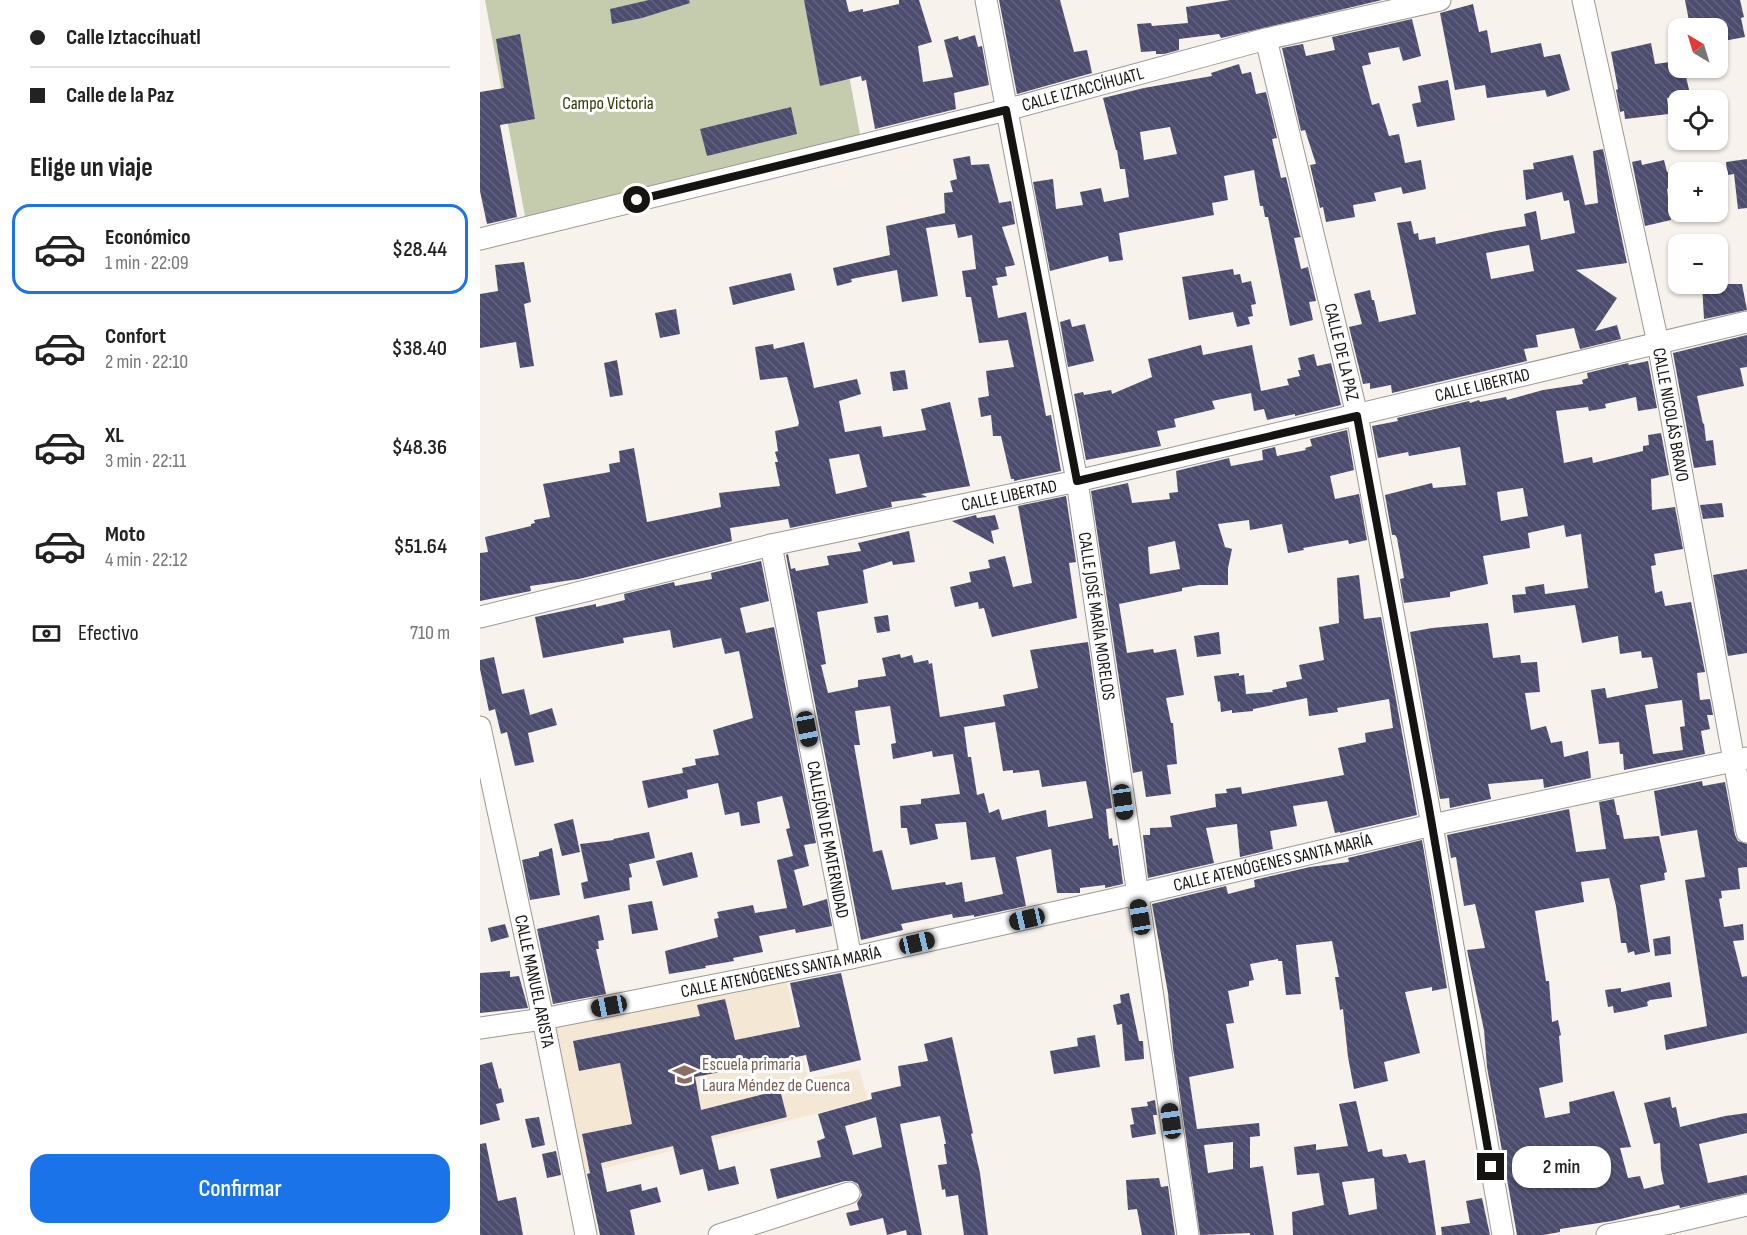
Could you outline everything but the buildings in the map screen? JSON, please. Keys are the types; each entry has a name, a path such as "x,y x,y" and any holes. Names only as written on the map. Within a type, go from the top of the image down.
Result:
{"street":[{"name":"CALLE JOSÉ MARÍA MORELOS","path":"986,0 1077,481 1188,1235"},
{"name":"CALLE IZTACCÍHUATL","path":"480,239 1006,110 1266,39 1440,0"},
{"name":"CALLE NICOLÁS BRAVO","path":"1583,0 1658,343 1741,759 1747,832"},
{"name":"CALLE DE LA PAZ","path":"1266,39 1357,416 1432,825 1503,1235"},
{"name":"CALLE LIBERTAD","path":"480,617 771,546 1077,481 1747,322"},
{"name":"CALLEJÓN DE MATERNIDAD","path":"771,546 851,958"},
{"name":"CALLE MANUEL ARISTA","path":"480,727 543,1019 586,1235"},
{"name":"CALLE ATENÓGENES SANTA MARÍA","path":"480,1028 543,1019 851,958 1432,825 1741,759"},
{"path":"718,1235 849,1193"},
{"path":"1607,1235 1747,1205"}],"shaded area":[{"name":"Escuela primaria Laura Méndez de Cuenca","path":"787,982 808,1079 859,1069 868,1100 582,1174 549,1024"}],"green space":[{"name":"Campo Victoria","path":"485,0 835,0 862,145 527,227"}],"place":[{"name":"Escuela primaria Laura Méndez de Cuenca","path":"684,1074"}],"route":[{"path":"637,200 1006,110 1077,481 1357,416 1428,802 1491,1167"}]}
